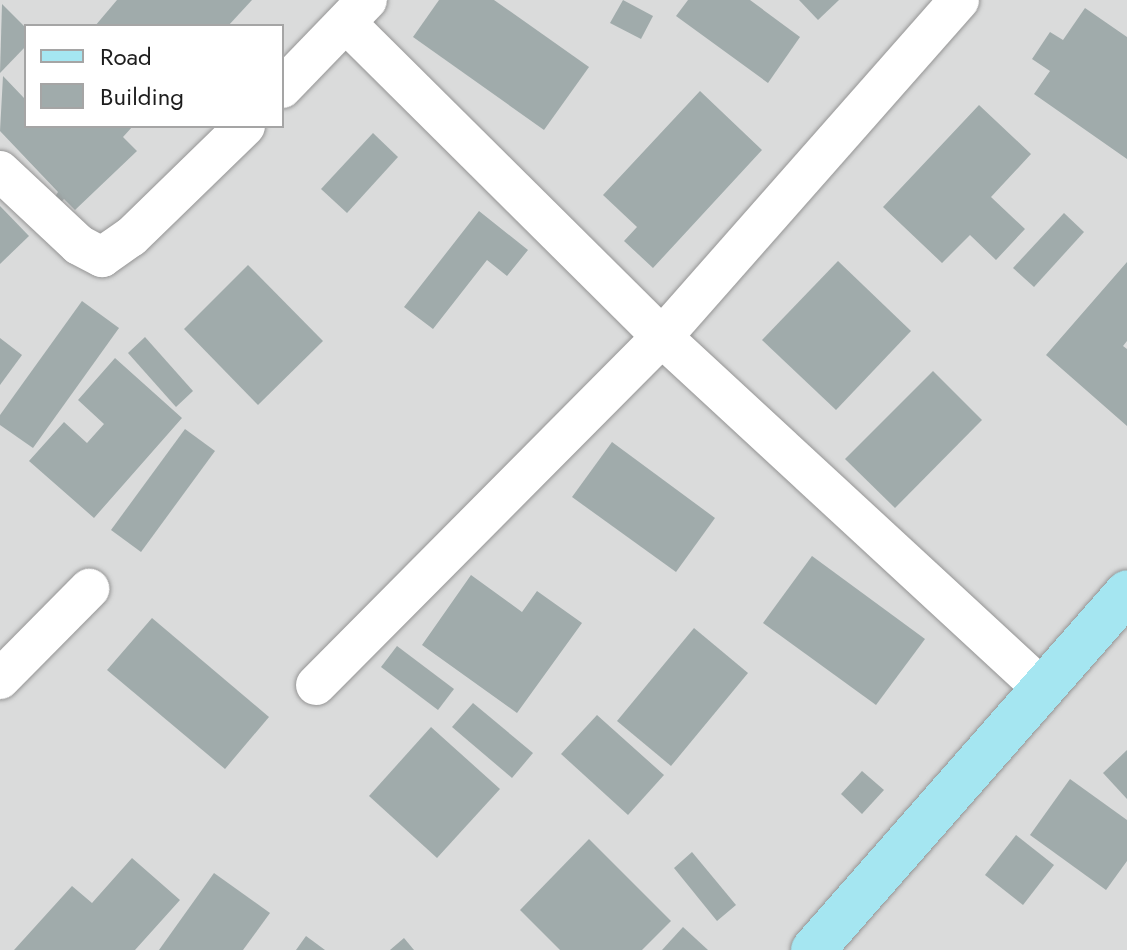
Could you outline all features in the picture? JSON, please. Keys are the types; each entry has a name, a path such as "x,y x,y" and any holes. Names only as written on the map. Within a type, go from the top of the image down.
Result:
{"main road":[{"path":"813,950 1127,592"}],"street":[{"path":"316,685 662,337 959,0"},
{"path":"284,86 356,12 662,337 1044,690"},
{"path":"0,171 79,245 102,257 131,237 243,128"},
{"path":"0,679 89,589"}],"shaded area":[{"path":"0,0 1127,0 1127,950 0,950"}],"building":[{"path":"117,0 252,0 230,24 97,24"},
{"path":"439,0 494,0 589,67 544,130 413,37"},
{"path":"623,0 653,16 641,39 610,23"},
{"path":"688,0 750,0 800,37 768,83 676,16"},
{"path":"799,0 839,0 818,20"},
{"path":"2,4 24,26 24,48 0,73"},
{"path":"1085,8 1127,37 1127,159 1034,94 1050,71 1032,59 1050,32 1063,40"},
{"path":"3,76 24,98 24,128 131,128 123,137 137,151 75,210 64,199 35,229 58,192 0,131"},
{"path":"700,91 762,150 653,268 624,241 637,227 603,195"},
{"path":"979,105 1031,154 991,197 1025,229 996,260 970,235 942,263 883,207"},
{"path":"373,133 398,157 347,213 321,189"},
{"path":"0,206 29,236 0,264"},
{"path":"479,211 528,250 507,276 487,260 433,329 404,307"},
{"path":"1064,213 1084,232 1034,287 1013,268"},
{"path":"838,261 911,331 836,410 762,340"},
{"path":"1127,262 1127,341 1123,346 1127,349 1127,426 1046,355"},
{"path":"248,265 323,341 258,405 184,329"},
{"path":"82,301 119,328 33,448 0,425 0,415"},
{"path":"145,337 193,391 176,407 128,353"},
{"path":"0,338 22,355 0,385"},
{"path":"115,358 182,418 94,518 29,461 64,422 87,443 104,424 78,400"},
{"path":"933,371 982,420 895,508 845,459"},
{"path":"185,429 215,451 141,552 111,530"},
{"path":"612,442 715,518 676,572 572,497"},
{"path":"812,556 925,639 876,705 763,623"},
{"path":"471,575 522,612 537,591 582,623 517,713 422,645"},
{"path":"152,618 269,717 225,769 107,670"},
{"path":"694,628 748,673 671,766 617,721"},
{"path":"397,646 454,689 438,710 381,667"},
{"path":"473,703 533,753 512,778 452,727"},
{"path":"597,715 664,775 628,815 561,754"},
{"path":"431,727 500,789 437,858 369,796"},
{"path":"1127,750 1127,799 1103,773"},
{"path":"862,771 884,790 862,814 841,794"},
{"path":"1070,779 1127,820 1127,861 1106,890 1030,835"},
{"path":"1016,835 1054,865 1023,905 985,875"},
{"path":"589,839 671,921 642,950 560,950 520,910"},
{"path":"692,852 736,905 717,921 674,868"},
{"path":"132,858 180,900 135,950 14,950 72,886 92,903"},
{"path":"214,873 270,913 243,950 159,950"},
{"path":"683,927 708,950 662,950"},
{"path":"306,936 325,950 296,950"},
{"path":"404,938 414,950 390,950"}]}
